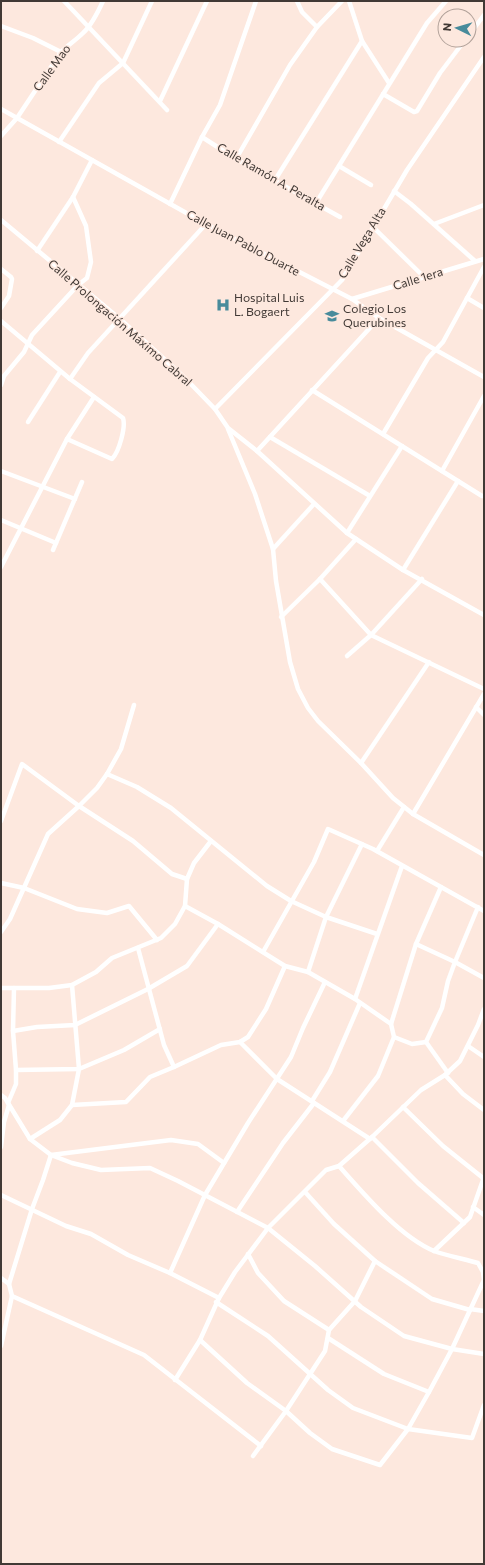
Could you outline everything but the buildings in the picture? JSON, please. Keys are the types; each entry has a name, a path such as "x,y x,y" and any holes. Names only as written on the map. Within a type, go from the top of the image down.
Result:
{"street":[{"path":"64,1 167,110"},
{"name":"Calle Mao","path":"1,136 17,118 61,52 82,35 103,1"},
{"path":"59,142 99,83 123,63 152,1"},
{"path":"160,101 206,1"},
{"path":"170,204 202,136 220,105 256,1"},
{"path":"297,1 302,12 317,27"},
{"path":"236,159 290,65 317,27 342,1"},
{"path":"349,1 362,41 389,83"},
{"path":"316,203 389,83 427,24 446,1"},
{"path":"477,24 484,15"},
{"path":"1,26 33,38 61,52"},
{"path":"275,180 362,41"},
{"path":"383,94 414,112 417,111 440,73 459,48"},
{"name":"Calle Vega Alta","path":"215,409 342,280 407,170 484,57"},
{"name":"Calle Juan Pablo Duarte","path":"1,109 206,224 352,299 379,318 484,377"},
{"name":"Calle Ramón A. Peralta","path":"202,136 236,159 340,217"},
{"path":"37,251 73,197 92,160"},
{"path":"339,166 371,185"},
{"path":"394,192 402,196 476,261"},
{"path":"1,385 3,376 24,352 32,335 78,285 87,278 91,262 86,226 73,197"},
{"path":"434,224 484,205"},
{"name":"Calle Prolongación Máximo Cabral","path":"1,220 120,319 185,378 215,409 228,428 257,451 347,533 403,570 422,579 484,615"},
{"path":"70,379 88,353 206,224"},
{"path":"373,227 424,277"},
{"name":"Calle 1era","path":"352,299 484,259"},
{"path":"383,434 428,358 443,342 484,267"},
{"path":"1,269 12,279 9,296 1,308"},
{"path":"467,298 484,308"},
{"path":"257,451 379,318"},
{"path":"1,321 60,372 122,416 124,431 115,456 112,459 67,439"},
{"path":"28,422 60,372"},
{"path":"312,390 482,496"},
{"path":"442,471 484,396"},
{"path":"1,567 67,439 94,397"},
{"path":"228,428 255,494 272,549 281,617 290,662 302,699 318,721 361,763 393,798 413,814 484,855"},
{"path":"270,437 370,496"},
{"path":"347,533 402,446"},
{"path":"1,471 42,488 75,499"},
{"path":"403,570 458,481"},
{"path":"53,550 82,482"},
{"path":"272,549 314,504"},
{"path":"1,520 56,543"},
{"path":"281,617 320,579 356,539"},
{"path":"320,579 371,635 484,689"},
{"path":"347,656 371,635 422,579"},
{"path":"361,763 429,662"},
{"path":"413,814 484,694"},
{"path":"1,932 10,919 48,834 80,806 97,788 107,774 121,749 134,705"},
{"path":"476,707 484,715"},
{"path":"1,821 22,764 80,806 133,841 172,874 188,879"},
{"path":"107,774 137,787 171,808 267,886 291,901 326,917 377,934"},
{"path":"377,851 404,807"},
{"path":"263,952 314,862 328,829 377,851 484,911"},
{"path":"1,988 49,988 72,985 96,972 112,958 161,938 175,924 185,906 188,879 194,863 211,840"},
{"path":"308,972 326,917 362,844"},
{"path":"355,999 402,866"},
{"path":"1,883 24,888 77,909 107,913 129,906 157,940"},
{"path":"343,1121 378,1076 394,1037 391,1024 416,944 441,887"},
{"path":"185,906 218,924 285,966 308,972 355,999 391,1024"},
{"path":"426,1042 442,1008 448,981 478,907"},
{"path":"13,1031 37,1027 75,1024 148,989 186,966 218,924"},
{"path":"416,944 455,962 484,978"},
{"path":"138,948 164,1045 174,1067"},
{"path":"72,1105 126,1102 150,1076 174,1067 221,1044 240,1042 248,1037 266,1009 285,966"},
{"path":"170,1273 205,1195 291,1057 325,982"},
{"path":"30,1139 60,1120 72,1105 79,1069 72,985"},
{"path":"1,1147 4,1122 16,1084 13,1031 14,988"},
{"path":"237,1212 283,1142 313,1102 330,1072 360,1003"},
{"path":"176,1380 200,1340 217,1300 235,1272 268,1228 326,1170 339,1166 371,1138 420,1090 447,1074 460,1061 478,1025 484,1009"},
{"path":"16,1070 79,1069 124,1050 160,1029"},
{"path":"394,1037 412,1044 426,1042"},
{"path":"240,1042 277,1079 371,1138 418,1183 464,1223"},
{"path":"426,1042 447,1074 463,1094 484,1110"},
{"path":"468,1046 484,1057"},
{"path":"1,1095 9,1104 30,1139 51,1155 72,1163 101,1170 150,1168 268,1228 355,1301 404,1336 484,1354"},
{"path":"403,1107 443,1146 484,1177 470,1217 434,1251"},
{"path":"51,1155 170,1140 198,1144 224,1163"},
{"path":"1,1346 12,1296 9,1284 32,1209 51,1155"},
{"path":"200,1340 247,1383 286,1410 310,1433 332,1448 380,1464 408,1429 452,1348 484,1280 483,1272 478,1263 434,1251 415,1241 381,1211 339,1166"},
{"path":"304,1192 334,1224 375,1261 432,1299 470,1310 484,1311"},
{"path":"1,1195 66,1226 91,1234 128,1255 170,1273 217,1300 268,1336 310,1374 353,1408 408,1429 472,1438 484,1405"},
{"path":"474,1207 484,1215"},
{"path":"248,1254 258,1273 284,1301 329,1330"},
{"path":"253,1456 325,1352 329,1330 355,1301 375,1261"},
{"path":"1,1278 9,1284"},
{"path":"12,1296 144,1355 260,1446"},
{"path":"328,1338 384,1374 429,1392"}],"place":[{"name":"Hospital Luis L. Bogaert","path":"223,305"},
{"name":"Colegio Los Querubines","path":"332,316"}]}
